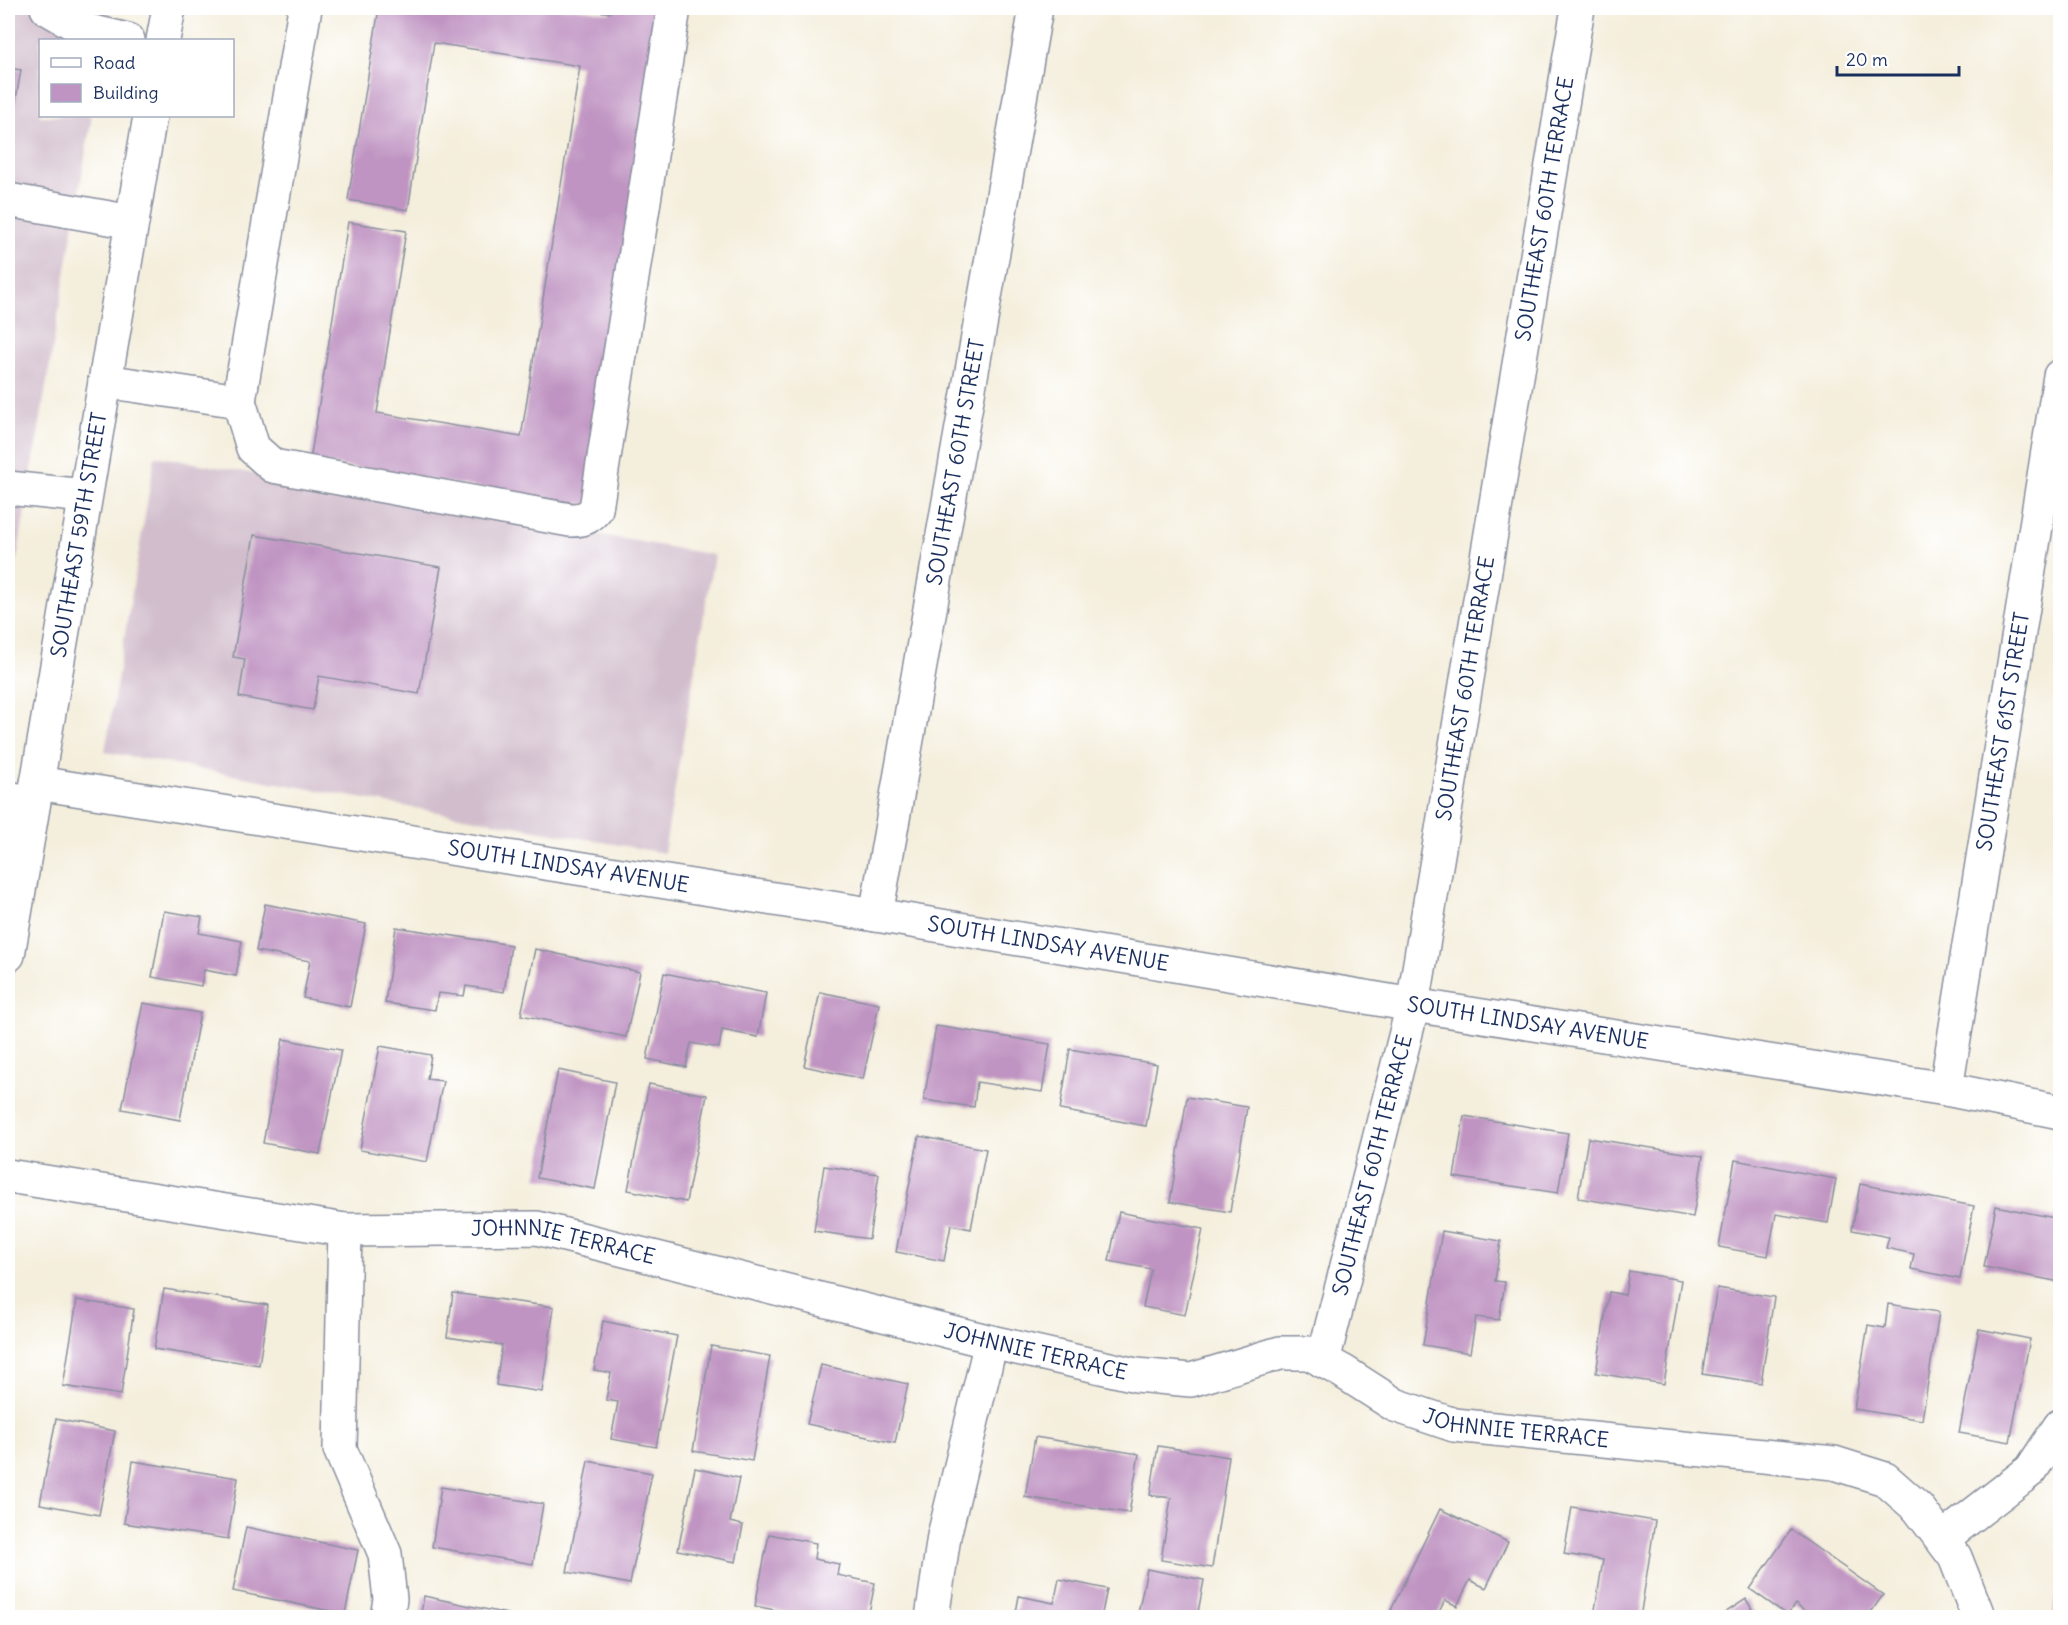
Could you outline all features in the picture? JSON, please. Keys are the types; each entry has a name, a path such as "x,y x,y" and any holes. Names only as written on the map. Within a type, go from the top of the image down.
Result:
{"street":[{"path":"47,8 85,30 124,39"},
{"path":"305,8 238,401 253,448 273,466 570,520 590,517 596,509 674,8"},
{"name":"SOUTHEAST 60TH STREET","path":"876,915 1036,8"},
{"name":"SOUTHEAST 60TH TERRACE","path":"1323,1361 1413,1005 1578,8"},
{"name":"SOUTHEAST 59TH STREET","path":"8,955 26,795 86,496 150,117"},
{"path":"8,200 132,222"},
{"name":"SOUTHEAST 61ST STREET","path":"1946,1089 2061,376"},
{"path":"105,381 238,401"},
{"path":"8,489 86,496"},
{"name":"SOUTH LINDSAY AVENUE","path":"26,795 876,915 1413,1005 1946,1089 2061,1112"},
{"name":"JOHNNIE TERRACE","path":"8,1176 345,1230 537,1228 991,1342 1136,1375 1191,1380 1280,1353 1309,1353 1395,1405 1454,1425 1834,1463 1885,1479 1918,1508 1955,1557 1979,1617"},
{"path":"345,1230 340,1449 385,1554 390,1599 387,1617"},
{"path":"932,1617 944,1536 991,1342"},
{"path":"1942,1539 2031,1470 2061,1426"}],"shaded area":[{"path":"8,8 111,8 105,39 39,39 39,117 92,117 8,611"},
{"path":"155,456 714,555 664,853 105,752"}],"building":[{"path":"379,8 577,8 610,13 611,8 663,8 589,505 310,461 348,222 406,231 377,413 521,437 580,66 434,43 408,210 348,200"},
{"path":"8,68 21,70 9,140 8,140"},
{"path":"254,535 441,567 419,694 319,676 313,710 239,697 245,659 233,657"},
{"path":"265,904 366,924 350,1007 303,998 310,961 256,951"},
{"path":"164,911 202,917 199,933 242,941 236,976 204,970 201,986 152,977"},
{"path":"396,927 511,945 504,992 466,986 464,996 438,993 435,1010 385,1003"},
{"path":"535,949 640,972 626,1037 521,1015"},
{"path":"664,973 766,993 758,1037 722,1030 719,1048 691,1043 686,1067 647,1059"},
{"path":"820,992 879,1004 863,1079 804,1066"},
{"path":"143,1003 200,1013 180,1120 122,1109"},
{"path":"936,1026 1050,1044 1042,1092 977,1082 974,1107 924,1100"},
{"path":"283,1039 341,1050 320,1154 263,1143"},
{"path":"380,1046 431,1055 427,1079 443,1081 427,1162 360,1150"},
{"path":"1070,1049 1157,1064 1146,1126 1060,1110"},
{"path":"558,1070 615,1082 595,1189 537,1178"},
{"path":"649,1084 707,1095 686,1202 628,1190"},
{"path":"1187,1097 1247,1107 1230,1212 1170,1202"},
{"path":"1464,1116 1568,1133 1558,1193 1454,1177"},
{"path":"919,1136 986,1149 971,1229 951,1225 944,1261 896,1252"},
{"path":"1588,1138 1703,1156 1693,1217 1578,1198"},
{"path":"1735,1160 1836,1179 1828,1223 1776,1214 1768,1256 1719,1247"},
{"path":"824,1166 879,1174 869,1239 814,1231"},
{"path":"1860,1184 1974,1206 1960,1279 1911,1269 1914,1254 1886,1248 1889,1237 1852,1230"},
{"path":"1996,1206 2060,1219 2060,1282 1984,1267"},
{"path":"1119,1212 1203,1229 1185,1315 1143,1307 1151,1269 1109,1261"},
{"path":"1442,1231 1501,1241 1495,1281 1505,1282 1499,1320 1476,1317 1470,1353 1423,1345"},
{"path":"1629,1271 1681,1280 1664,1384 1596,1373 1609,1292 1625,1295"},
{"path":"1717,1288 1774,1297 1761,1383 1702,1374"},
{"path":"164,1289 268,1305 259,1365 154,1349"},
{"path":"453,1293 554,1307 542,1392 496,1385 502,1345 447,1337"},
{"path":"77,1300 134,1309 121,1395 63,1386"},
{"path":"1888,1304 1939,1312 1922,1420 1854,1409 1868,1325 1885,1328"},
{"path":"603,1321 677,1336 656,1447 611,1439 618,1402 606,1400 611,1373 594,1370"},
{"path":"1979,1329 2030,1339 2010,1442 1959,1433"},
{"path":"711,1346 770,1356 752,1461 693,1451"},
{"path":"821,1365 908,1384 895,1443 807,1424"},
{"path":"56,1419 115,1431 99,1515 40,1504"},
{"path":"1035,1437 1139,1454 1129,1513 1025,1497"},
{"path":"1158,1446 1229,1457 1212,1568 1161,1560 1171,1498 1150,1495"},
{"path":"133,1461 238,1478 228,1539 124,1523"},
{"path":"588,1461 652,1473 630,1584 567,1572"},
{"path":"695,1468 739,1478 730,1522 743,1525 736,1562 678,1550"},
{"path":"441,1487 543,1504 533,1564 432,1547"},
{"path":"1572,1507 1655,1521 1640,1618 1594,1616 1603,1560 1564,1554"},
{"path":"1440,1509 1508,1542 1486,1588 1470,1580 1457,1606 1445,1600 1436,1618 1406,1618 1391,1610"},
{"path":"246,1527 358,1550 345,1614 233,1591"},
{"path":"1791,1530 1883,1595 1867,1618 1828,1618 1823,1614 1820,1618 1814,1618 1795,1604 1787,1615 1750,1589"},
{"path":"769,1534 816,1543 814,1559 839,1564 837,1575 875,1583 868,1618 814,1618 755,1606"},
{"path":"1147,1569 1204,1580 1197,1618 1137,1618"},
{"path":"1059,1579 1107,1589 1101,1618 1015,1618 1019,1596 1054,1603"},
{"path":"2059,1580 2060,1618 2053,1618"},
{"path":"424,1596 522,1617 522,1618 420,1618"},
{"path":"1746,1599 1757,1618 1717,1618"}]}
